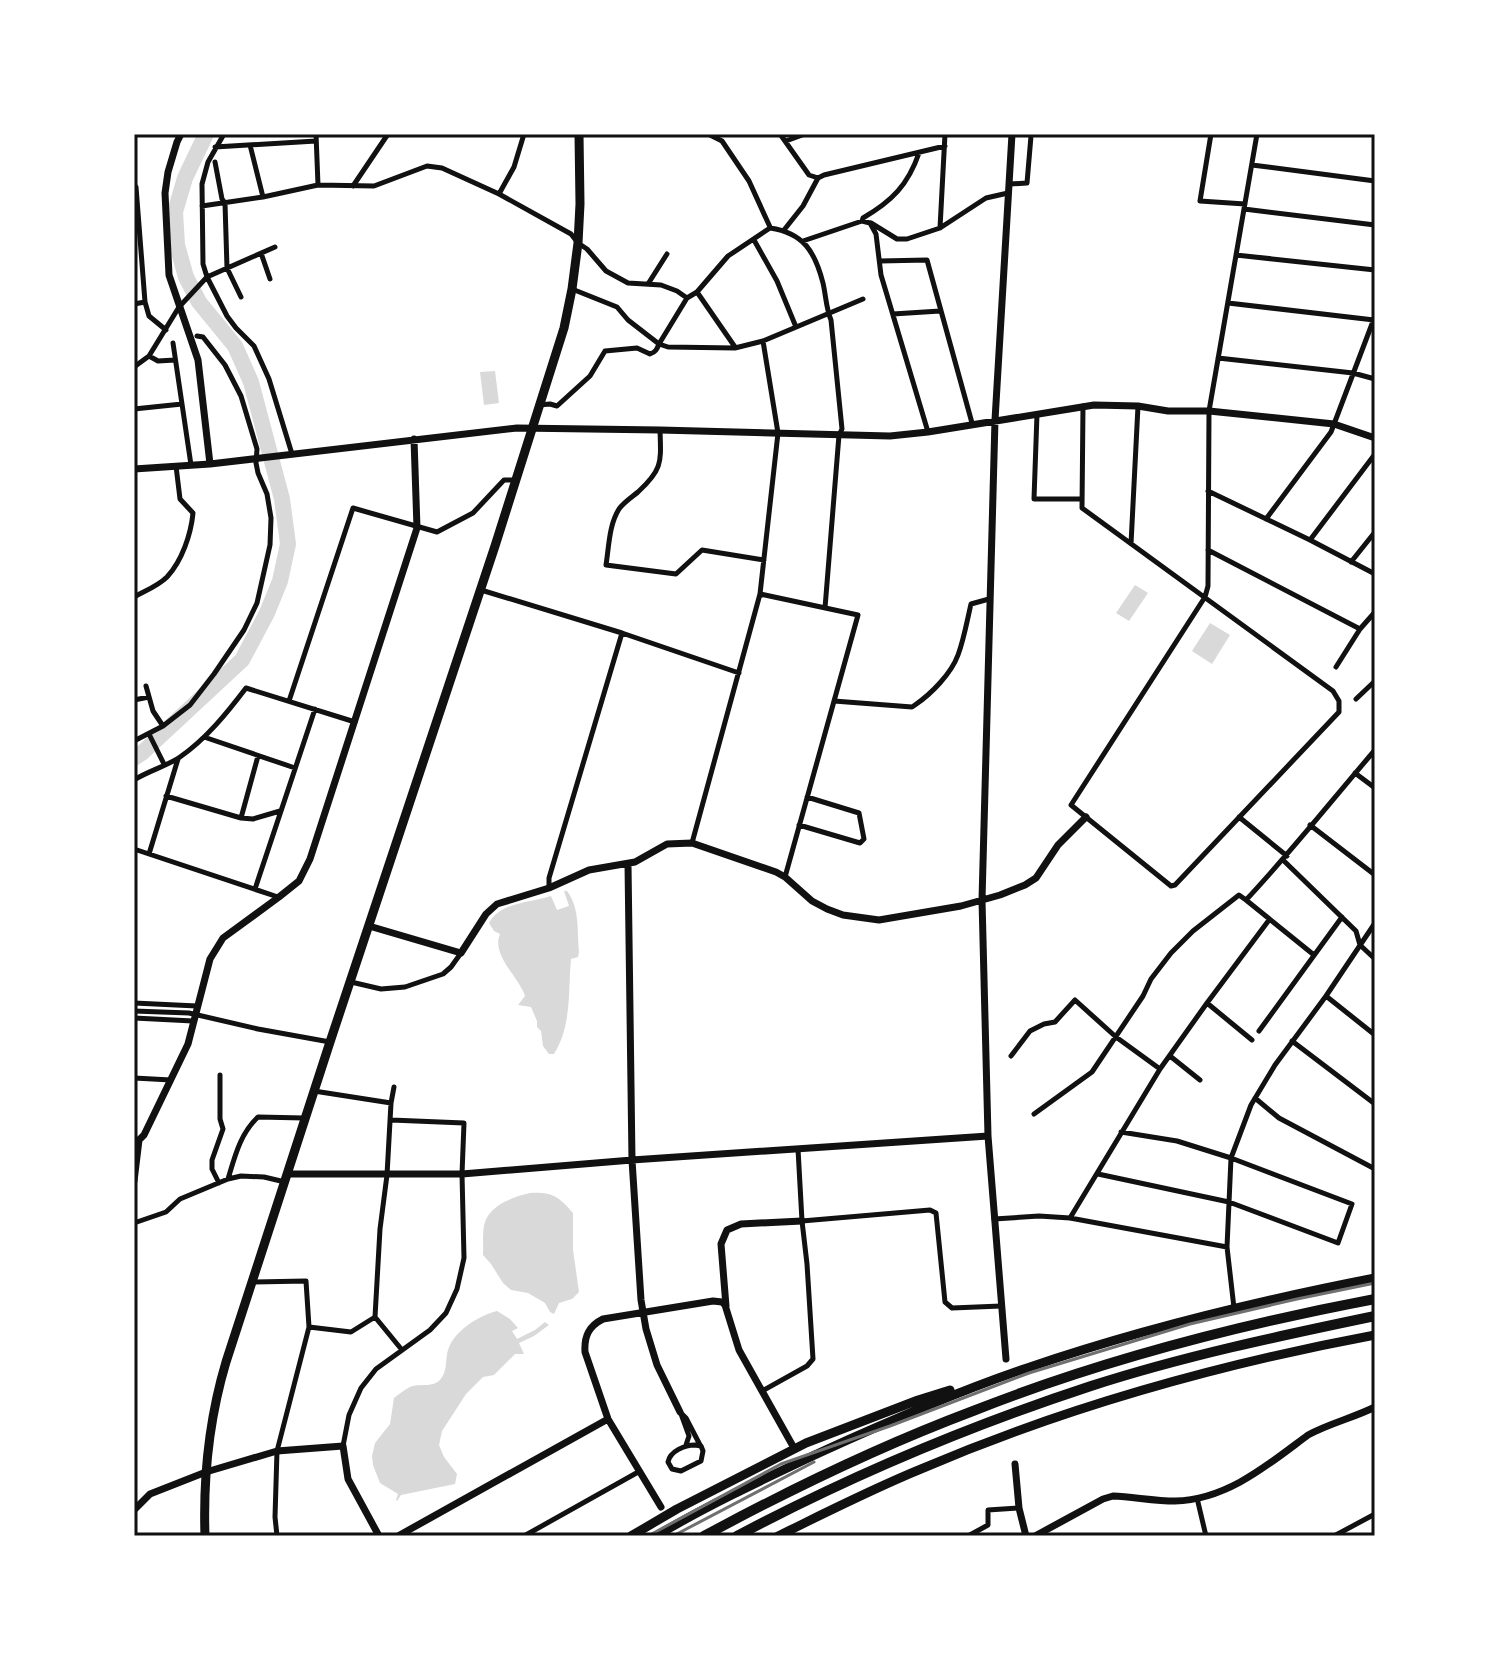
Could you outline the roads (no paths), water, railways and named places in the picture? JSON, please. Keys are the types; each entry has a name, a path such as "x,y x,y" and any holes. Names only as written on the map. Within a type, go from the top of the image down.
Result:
{"highway":[{"path":"704,1536 855,1460 1026,1391 1177,1344 1375,1299"},
{"path":"737,1536 859,1476 1003,1417 1093,1386 1213,1352 1375,1316"}],"main road":[{"path":"205,1536 206,1472 216,1397 564,328 578,243 579,134"},
{"path":"656,1536 782,1470 991,1381 1099,1344 1234,1308 1375,1278"},
{"path":"778,1536 922,1468 1064,1416 1225,1368 1375,1335"},
{"path":"631,1536 794,1448 918,1400 991,1381"}],"street":[{"path":"181,134 168,172 165,193 169,275 198,360 210,464"},
{"path":"224,134 208,162 202,184 205,279 236,328 254,346 269,379 291,454"},
{"path":"353,187 388,134"},
{"path":"499,194 514,167 524,134"},
{"path":"708,134 722,141 749,181 770,228"},
{"path":"780,134 809,175 818,178"},
{"path":"786,141 805,134"},
{"path":"940,228 945,134"},
{"path":"1006,1359 988,1136 982,900 995,420 1012,134"},
{"path":"803,241 862,221 897,239 907,239 940,228 986,198 1027,183 1031,136 1034,134"},
{"path":"1211,134 1200,201 1375,225"},
{"path":"1083,405 1082,508 1205,597 1333,691 1339,701 1339,712 1171,886 1071,805 1205,597 1208,586 1209,411 1257,134"},
{"path":"215,147 316,137 318,185"},
{"path":"250,145 263,197"},
{"path":"784,230 803,206 818,178 945,146"},
{"path":"862,221 903,185 914,168 919,152"},
{"path":"215,162 225,203 227,268 241,297"},
{"path":"1252,165 1375,181"},
{"path":"202,206 318,185 374,186 427,166 442,168 499,194 571,234 606,271 628,283 661,285 687,298"},
{"path":"134,185 145,302 149,316 166,330"},
{"path":"870,223 876,234 881,275 928,432"},
{"path":"539,405 557,406 590,376 605,351 637,348 650,354 657,350 687,298 697,292 728,256 770,228 784,230 803,241 809,247 823,282 831,320 842,429 839,435 825,608"},
{"path":"754,240 777,281 796,327"},
{"path":"134,367 149,356 181,305 205,279 275,247"},
{"path":"261,253 270,279"},
{"path":"648,284 667,254"},
{"path":"1236,255 1375,270"},
{"path":"880,261 927,260 972,423"},
{"path":"572,289 617,307 628,320 659,344 668,347 735,348 763,341 863,299"},
{"path":"697,292 735,348"},
{"path":"134,304 145,302"},
{"path":"1228,303 1374,319 1331,432 1266,519"},
{"path":"893,314 940,311"},
{"path":"134,741 163,726 190,705 214,674 244,630 257,603 270,545 271,518 267,494 256,463 259,458 257,449 239,390 225,365 203,337 197,336"},
{"path":"692,843 760,594 778,433 763,341"},
{"path":"173,343 191,465"},
{"path":"149,356 158,361 175,360"},
{"path":"1218,358 1353,373 1375,379"},
{"path":"134,409 182,404"},
{"path":"134,469 210,464 532,428 890,436 1083,405 1209,411 1334,424 1375,438"},
{"path":"1131,544 1138,406"},
{"path":"1037,413 1034,499 1082,499"},
{"path":"660,430 657,473 620,507 612,525 606,565 676,574 702,550 764,560"},
{"path":"134,1181 136,1140 144,1135 188,1044 210,959 223,938 299,881 310,859 417,528 414,439"},
{"path":"1310,540 1375,454"},
{"path":"134,597 165,579 180,556 191,528 193,513 180,499 176,466"},
{"path":"289,701 353,508 437,532 473,513 504,480 515,480"},
{"path":"1208,491 1375,574"},
{"path":"1351,562 1375,532"},
{"path":"1208,550 1360,629"},
{"path":"480,590 739,673"},
{"path":"760,594 858,615 785,877"},
{"path":"834,701 912,707 939,683 954,663 971,604 989,599"},
{"path":"1336,667 1360,629 1375,612"},
{"path":"549,888 549,878 622,633"},
{"path":"1356,699 1375,681"},
{"path":"146,686 153,711 163,726"},
{"path":"134,780 178,759 227,713 246,688 355,722"},
{"path":"134,700 149,697"},
{"path":"255,889 315,709"},
{"path":"149,734 164,764"},
{"path":"204,737 295,768"},
{"path":"1246,900 1375,750"},
{"path":"241,818 258,756"},
{"path":"149,854 178,759"},
{"path":"1355,773 1375,788"},
{"path":"166,796 241,818 253,819 280,811"},
{"path":"799,825 860,843 864,839 859,813 807,797"},
{"path":"350,982 381,989 405,987 443,974 493,906 549,888 589,870 641,860 667,844 692,843 770,869 785,877 819,906 834,912 865,919 887,919 982,900 1025,885 1036,878 1058,845 1086,817"},
{"path":"1239,817 1285,858 1356,931 1360,945 1375,959"},
{"path":"1310,825 1375,875"},
{"path":"134,849 279,897"},
{"path":"628,864 632,1160 643,1312 657,1365 689,1436 685,1446"},
{"path":"1034,1114 1092,1072 1171,953 1193,931 1239,895 1314,955"},
{"path":"1259,1031 1342,917"},
{"path":"1070,1218 1160,1069 1269,920"},
{"path":"1234,1308 1227,1247 1231,1158 1255,1098 1375,923"},
{"path":"369,926 461,953"},
{"path":"1326,996 1375,1035"},
{"path":"1011,1056 1030,1031 1055,1022 1075,1000 1116,1037 1160,1069"},
{"path":"134,1003 197,1006"},
{"path":"1207,1003 1252,1040"},
{"path":"134,1011 189,1013 330,1042"},
{"path":"134,1018 193,1021"},
{"path":"1292,1041 1375,1104"},
{"path":"1170,1056 1200,1080"},
{"path":"219,1183 212,1169 212,1160 223,1129 220,1119 220,1075"},
{"path":"134,1078 171,1080"},
{"path":"394,1087 375,1317 402,1350"},
{"path":"314,1091 391,1103"},
{"path":"1255,1098 1279,1118 1375,1169"},
{"path":"228,1179 237,1146 258,1117 305,1118"},
{"path":"379,1536 348,1479 343,1446 349,1415 361,1388 376,1369 430,1330 446,1313 457,1289 464,1258 464,1123 391,1120"},
{"path":"1098,1174 1229,1202 1338,1243 1352,1204 1177,1141 1121,1132"},
{"path":"134,1223 166,1212 180,1199 241,1176 287,1178 462,1174 988,1136"},
{"path":"762,1391 807,1366 813,1359 798,1149"},
{"path":"726,1308 721,1244 727,1230 741,1224 930,1210 936,1213 945,1302 952,1308 1001,1306"},
{"path":"994,1219 1039,1216 1070,1218 1227,1247"},
{"path":"252,1282 306,1281 309,1327 277,1451 277,1536"},
{"path":"661,1507 608,1419 585,1352 586,1336 592,1326 603,1319 717,1301 724,1303 739,1350 794,1448"},
{"path":"309,1327 351,1332 375,1317"},
{"path":"1035,1536 1113,1496 1173,1501 1197,1498 1233,1486 1308,1435 1375,1407"},
{"path":"680,1412 691,1426 701,1446 704,1454 701,1461 683,1471 673,1471 669,1458 685,1446 701,1446"},
{"path":"398,1536 608,1419"},
{"path":"134,1510 150,1494 206,1472 277,1451 343,1446"},
{"path":"1015,1464 1019,1508 1026,1536"},
{"path":"524,1536 640,1471"},
{"path":"1197,1498 1206,1536"},
{"path":"968,1536 988,1525 988,1510 1019,1508"},
{"path":"1334,1536 1375,1514"},
{"path":"1352,1526 1357,1536"}],"waterway":[{"path":"134,758 242,660 280,581 288,544 282,499 251,382 235,346 199,302 186,277 177,245 175,212 185,178 206,134"}],"railway":[{"path":"648,1536 781,1464 1029,1373 1190,1324 1375,1283"},
{"path":"673,1536 814,1462"}]}
